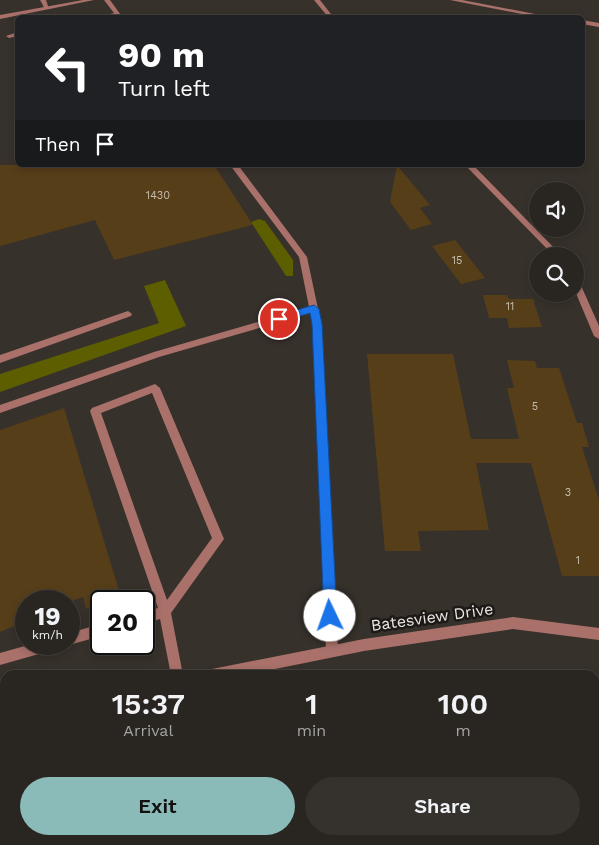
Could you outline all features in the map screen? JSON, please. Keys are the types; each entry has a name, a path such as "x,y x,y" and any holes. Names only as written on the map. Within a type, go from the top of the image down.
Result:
{"street":[{"path":"43,0 47,8"},
{"path":"0,17 91,0"},
{"path":"107,0 118,15"},
{"path":"317,0 330,15"},
{"path":"453,0 537,15"},
{"path":"585,23 599,25"},
{"path":"9,36 15,35"},
{"path":"236,167 303,257 317,324 332,651"},
{"path":"471,167 549,247"},
{"path":"584,302 599,336"},
{"path":"0,409 157,354 314,309"},
{"path":"0,359 128,314"},
{"path":"155,615 165,612 218,539 155,388 94,411 165,612 176,670"},
{"name":"Batesview Drive","path":"242,670 332,651 513,623 599,634"},
{"path":"0,659 15,655"}],"shaded area":[{"path":"259,219 265,221 293,260 293,276 286,276 251,222"},
{"path":"165,280 186,326 0,392 0,374 159,323 144,286"}],"building":[{"path":"0,165 15,165 15,167 215,167 253,225 114,260 95,220 0,246"},
{"path":"397,167 399,167 430,205 420,208 432,224 411,230 390,202"},
{"path":"455,240 485,278 461,284 432,246"},
{"path":"483,295 507,295 509,299 529,299 529,302 534,302 542,327 509,328 507,318 489,318"},
{"path":"367,354 453,354 471,439 519,439 507,388 514,388 507,360 535,361 537,368 559,368 577,423 582,423 589,447 582,447 599,500 599,576 562,576 531,463 476,463 489,530 418,531 421,551 385,551"},
{"path":"64,408 119,590 90,590 90,607 86,609 83,597 80,598 80,590 15,590 15,626 0,632 0,430"}],"route":[{"path":"279,319 314,309 317,324 330,616"}]}
